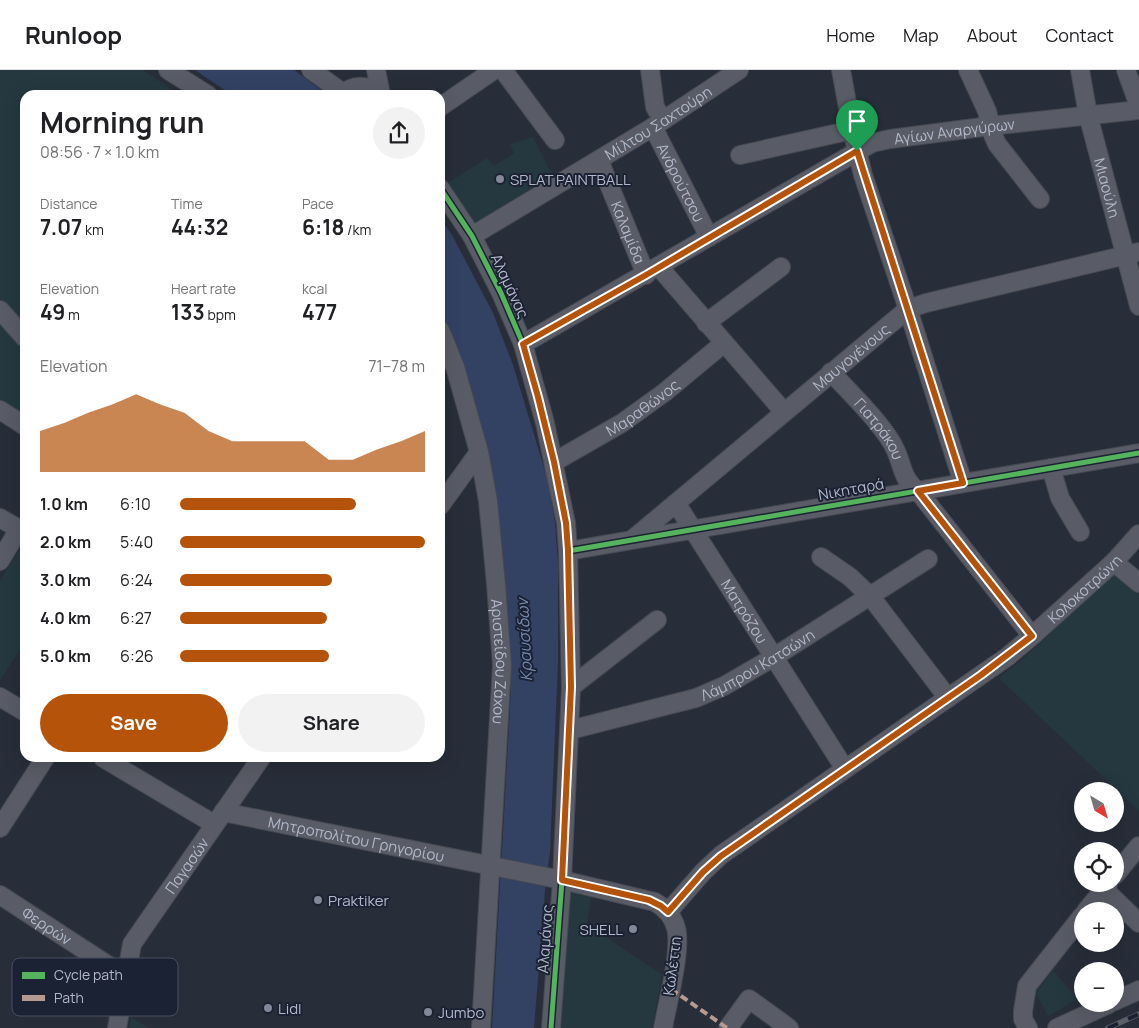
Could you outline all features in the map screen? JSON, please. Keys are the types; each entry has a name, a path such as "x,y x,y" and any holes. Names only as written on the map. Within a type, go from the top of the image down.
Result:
{"street":[{"path":"168,70 200,90"},
{"path":"311,70 337,90"},
{"path":"376,70 379,90"},
{"path":"445,104 494,70"},
{"path":"503,70 555,140"},
{"name":"Ανδρούτσου","path":"650,70 658,124 709,237"},
{"name":"Μίλτου Σαχτούρη","path":"472,236 658,124 739,70"},
{"path":"841,70 852,130 864,175 963,483"},
{"path":"968,70 986,111 997,144 1040,198"},
{"name":"Μιαούλη","path":"1080,70 1088,115 1133,254 1139,306"},
{"path":"1126,70 1139,108"},
{"path":"349,90 366,86 373,90"},
{"name":"Αγίων Αναργύρων","path":"523,344 872,143 990,126 1139,108"},
{"path":"740,155 852,130"},
{"name":"Καλαμίδα","path":"599,160 652,271 724,343 784,412"},
{"name":"Αλαμάνας","path":"445,196 472,236 523,344 554,462 566,523 571,687 570,730 562,880 551,1028"},
{"name":"Μαυγογένους","path":"633,539 908,309 926,303 1133,254"},
{"path":"706,324 781,267"},
{"path":"0,310 20,332"},
{"name":"Αριστείδου Ζάχου","path":"445,343 479,452 489,510 502,665 481,1028"},
{"name":"Μαραθώνος","path":"554,462 622,424 665,392 724,343"},
{"name":"Γιατράκου","path":"831,372 892,441 904,476 910,486 918,491 1032,636"},
{"path":"0,410 20,423"},
{"path":"445,499 479,452"},
{"name":"Νικηταρά","path":"568,550 1139,453"},
{"path":"1051,468 1060,498 1080,532"},
{"name":"Ματρόζου","path":"676,503 845,769"},
{"path":"0,518 19,529 0,561"},
{"name":"Κολοκοτρώνη","path":"668,912 703,872 721,856 1007,657 1114,562 1139,534"},
{"path":"821,557 850,577 871,597 948,698"},
{"name":"Λάμπρου Κατσώνη","path":"570,730 696,698 724,686 871,597 928,559"},
{"path":"1114,562 1139,583"},
{"path":"571,687 657,620"},
{"path":"0,697 20,709"},
{"path":"0,828 42,762"},
{"name":"Μητροπολίτου Γρηγορίου","path":"110,762 219,818 490,865"},
{"name":"Παγασών","path":"130,958 132,944 258,762"},
{"path":"1124,867 1136,855"},
{"path":"490,865 649,900 668,912"},
{"path":"1093,902 1102,892"},
{"path":"1116,892 1139,923"},
{"name":"Φερρών","path":"0,894 96,958"},
{"name":"Κωλέττη","path":"663,1028 678,939 675,924 668,912"},
{"path":"1028,1028 1023,1011 1027,986 1074,926"},
{"path":"1124,997 1139,990"},
{"path":"728,1028 749,999 789,1028"},
{"path":"1058,1028 1092,1012"}],"shaded area":[{"path":"0,70 143,70 173,90 20,90 20,320 0,298"},
{"name":"SPLAT PAINTBALL","path":"533,137 552,175 475,224 448,183 487,158 494,166 514,153 510,144"},
{"path":"0,323 20,344 20,416 0,403"},
{"path":"20,549 20,650 0,680 0,581"},
{"path":"1114,573 1139,593 1139,811 1124,797 1124,782 1108,782 999,678 1024,658"},
{"path":"568,888 592,894 586,927 610,940 662,975 652,1028 558,1028"},
{"path":"1053,971 1074,995 1074,1001 1048,1016 1036,993"},
{"path":"131,1017 148,1028 129,1028"}],"water":[{"path":"195,70 294,70 321,90 225,90"},
{"name":"Κραυσίδων","path":"445,225 493,313 513,365 548,481 555,523 558,563 558,662 550,852 545,890 534,1028 492,1028 511,689 509,632 496,496 445,325"}],"railway":[{"path":"1108,1028 1139,1014"}],"marked path":[{"path":"671,989 727,1028"}],"cycle path":[{"path":"445,196 472,236 501,293 523,344 545,423 566,523 571,687 562,880 551,1028"},
{"path":"568,551 1139,453"}],"place":[{"name":"SPLAT PAINTBALL","path":"500,179"},
{"name":"Praktiker","path":"318,900"},
{"name":"SHELL","path":"633,929"},
{"name":"Lidl","path":"268,1008"},
{"name":"Jumbo","path":"428,1012"}],"route":[{"path":"857,151 963,483 918,491 1032,636 1007,657 721,856 703,872 668,912 655,902 649,900 562,880 571,687 568,550 561,494 538,397 523,344 646,275 857,151"}]}
